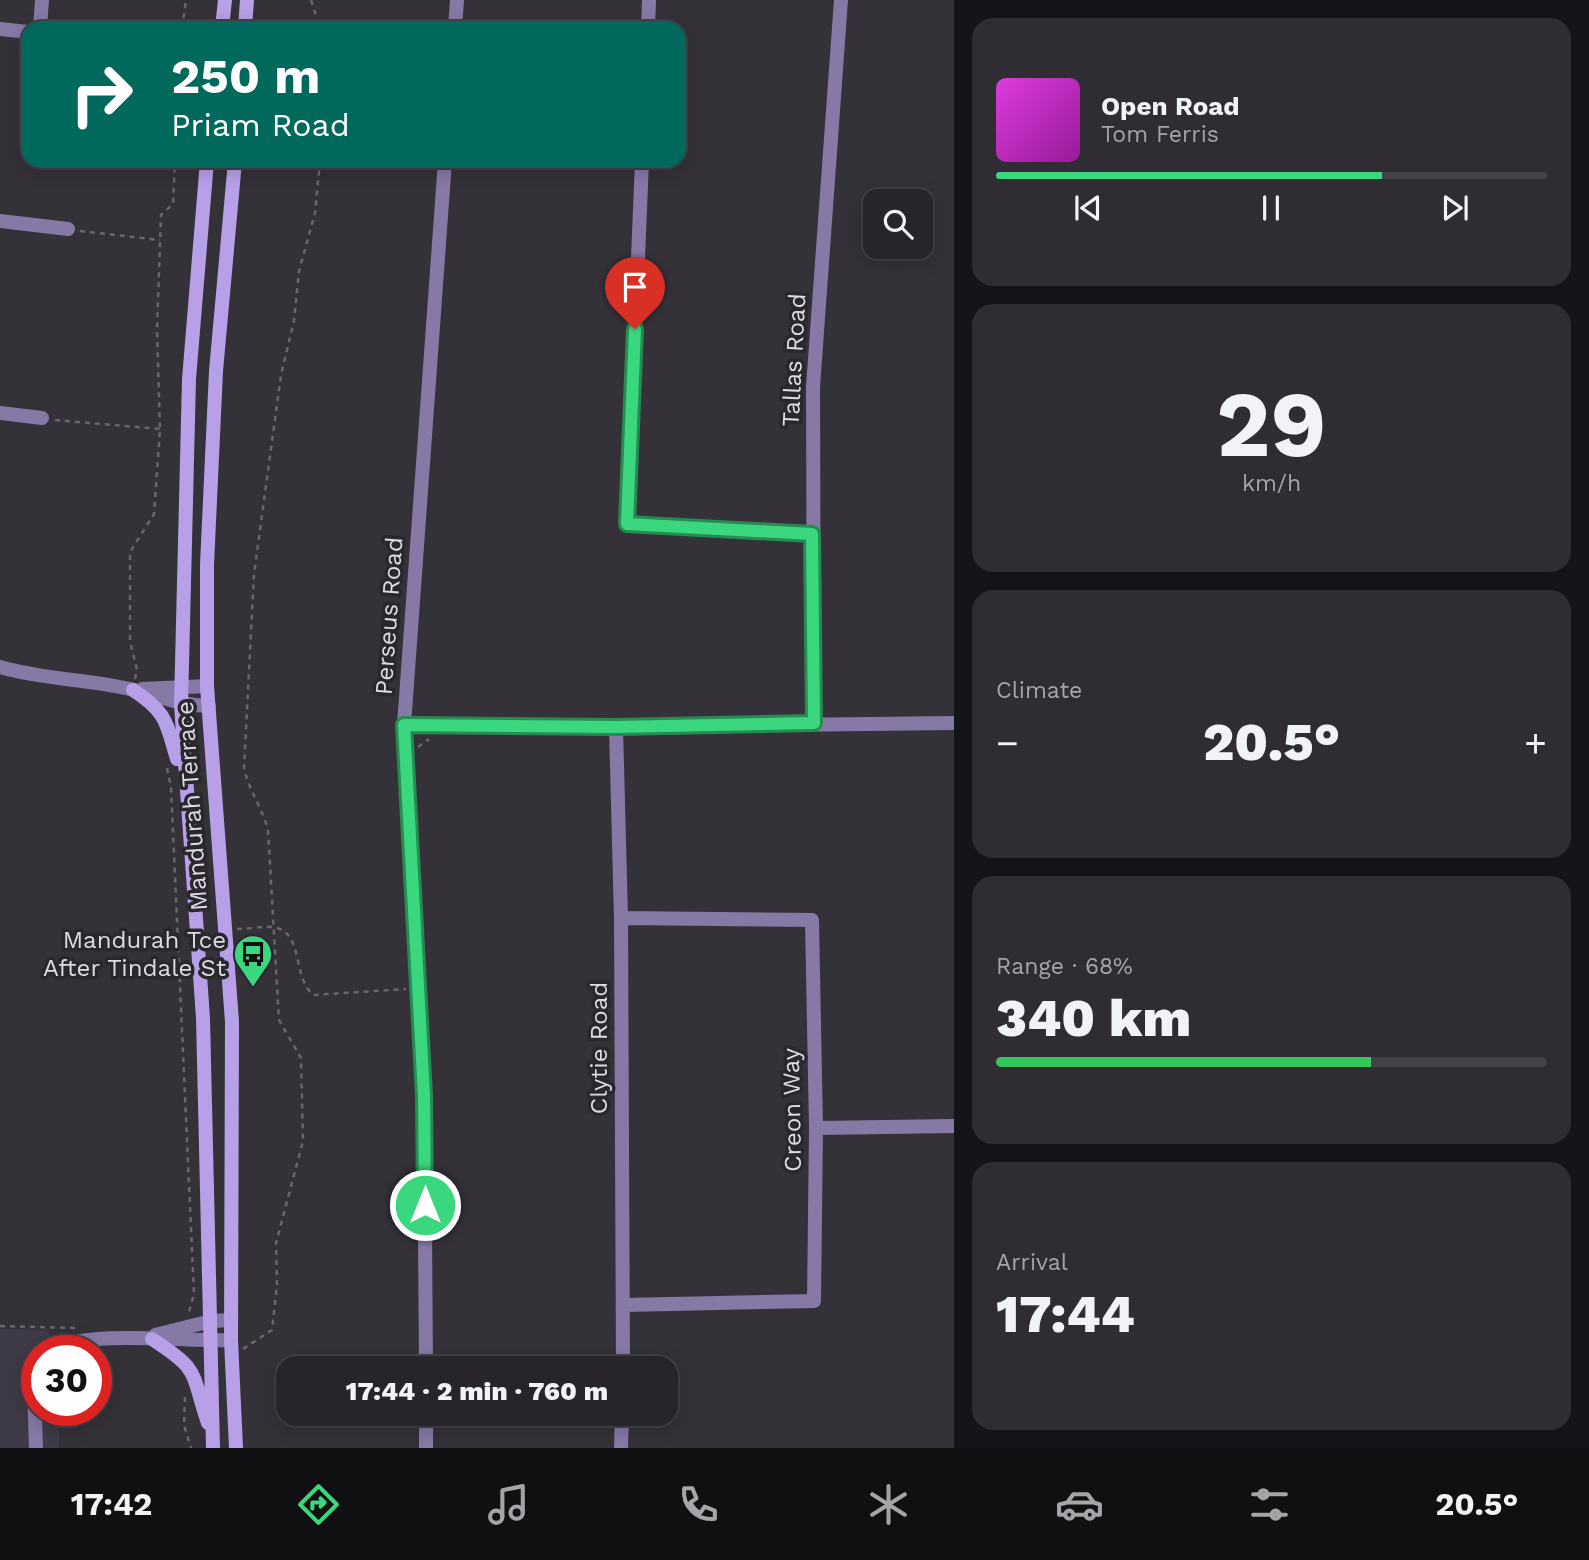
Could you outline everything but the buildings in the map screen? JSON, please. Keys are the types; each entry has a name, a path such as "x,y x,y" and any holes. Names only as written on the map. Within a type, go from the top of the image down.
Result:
{"main road":[{"path":"223,21 225,0"},
{"path":"245,21 247,0"},
{"name":"Mandurah Terrace","path":"206,168 189,379 181,705 203,1018 213,1441"},
{"name":"Mandurah Terrace","path":"234,168 216,371 207,565 207,687 223,930 232,1022 231,1340 236,1448"},
{"path":"134,690 155,704 168,722 176,756 187,783"},
{"path":"147,1338 183,1359 197,1377 200,1398 213,1441"}],"street":[{"path":"40,21 42,0"},
{"path":"456,21 457,0"},
{"path":"648,21 649,0"},
{"name":"Tallas Road","path":"814,723 813,387 841,0"},
{"path":"0,29 21,31"},
{"name":"Perseus Road","path":"426,1356 424,1096 404,725 444,168"},
{"path":"642,168 627,524 812,534"},
{"path":"0,221 68,229"},
{"path":"0,413 42,418"},
{"path":"0,667 26,675 134,690 181,705 209,706"},
{"path":"134,690 207,687"},
{"path":"404,725 616,727 954,723"},
{"name":"Clytie Road","path":"616,727 621,918 623,1356"},
{"name":"Creon Way","path":"621,918 811,920 816,1128 814,1301 624,1305"},
{"path":"816,1128 954,1126"},
{"path":"147,1338 211,1321 231,1320"},
{"path":"112,1340 147,1338 231,1340"},
{"path":"35,1426 36,1448"},
{"path":"426,1426 426,1448"},
{"path":"621,1448 622,1426"}],"path":[{"path":"183,21 186,0"},
{"path":"311,0 318,21"},
{"path":"134,690 137,670 130,641 130,552 154,514 160,429 157,329 161,215 173,204 175,168"},
{"path":"232,1357 272,1330 277,1284 276,1243 303,1141 301,1058 279,1020 268,830 262,806 249,790 244,768 250,625 281,375 294,321 299,271 315,213 319,168"},
{"path":"68,229 160,240"},
{"path":"42,418 160,429"},
{"path":"166,764 172,787 194,1294 192,1307 179,1319 180,1329"},
{"path":"223,930 274,927 289,936 298,953 303,985 313,995 409,989"},
{"path":"178,935 197,932"},
{"path":"185,1395 184,1418 191,1448"}],"shaded area":[{"path":"0,1329 48,1330 50,1335 21,1335 21,1426 60,1426 59,1448 0,1448"}],"place":[{"name":"Mandurah Tce After Tindale St","path":"253,988"}],"route":[{"path":"425,1205 424,1096 404,725 616,727 814,723 812,534 627,524 635,329"}]}
